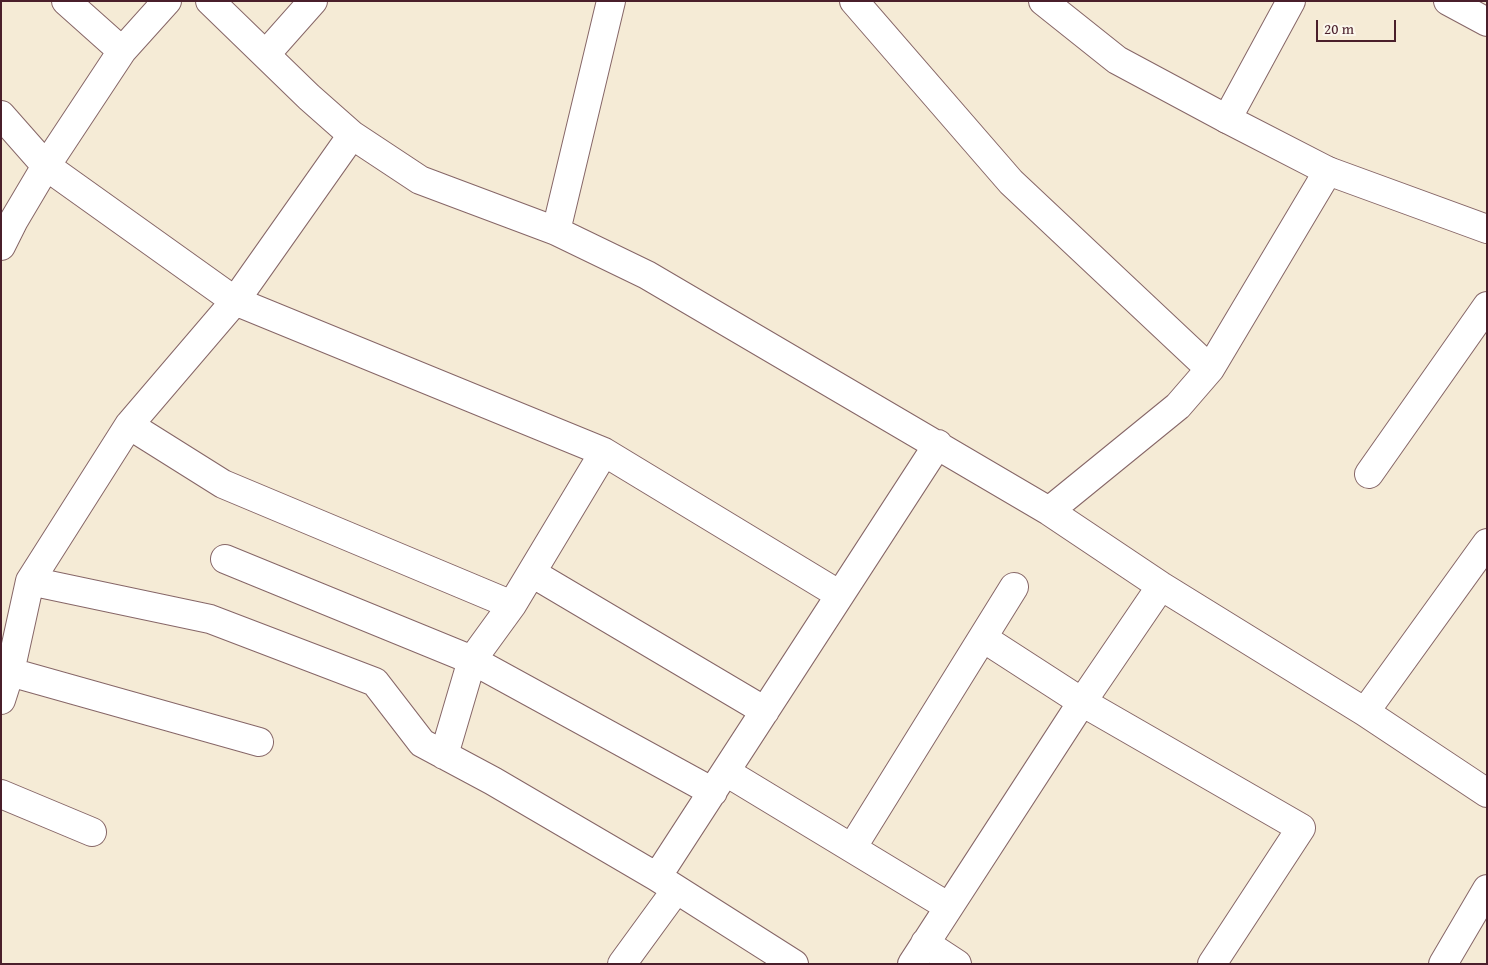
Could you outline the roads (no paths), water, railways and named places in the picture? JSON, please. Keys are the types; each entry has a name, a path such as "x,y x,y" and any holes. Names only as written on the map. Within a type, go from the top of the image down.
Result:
{"street":[{"path":"66,1 122,52"},
{"path":"1,246 46,166 122,52 166,1"},
{"path":"210,1 309,97 352,135 420,180 556,230 647,275 938,444 1049,511 1161,586 1366,712 1487,793"},
{"path":"266,54 313,1"},
{"path":"556,230 611,1"},
{"path":"854,1 1011,182 1210,369"},
{"path":"1043,1 1117,60 1328,171 1487,229"},
{"path":"1227,119 1291,1"},
{"path":"1448,1 1487,22"},
{"path":"1,115 46,166 235,301 604,452 840,596"},
{"path":"1,700 10,672 30,581 129,425 235,301 352,135"},
{"path":"1049,511 1178,406 1210,369 1328,171"},
{"path":"1369,474 1487,306"},
{"path":"129,425 223,484 512,605"},
{"path":"622,964 667,884 719,782 938,444"},
{"path":"444,755 472,660 512,605 604,452"},
{"path":"1366,712 1487,543"},
{"path":"224,559 472,660 852,848 949,907"},
{"path":"532,573 765,711"},
{"path":"30,581 210,619 375,682 422,743 493,782 667,884 794,964"},
{"path":"957,964 918,953 1082,702 1161,586"},
{"path":"852,848 1014,587"},
{"path":"983,638 1082,702 1301,828 1212,964"},
{"path":"10,672 259,742"},
{"path":"1,794 92,832"},
{"path":"1443,964 1487,888"}]}
